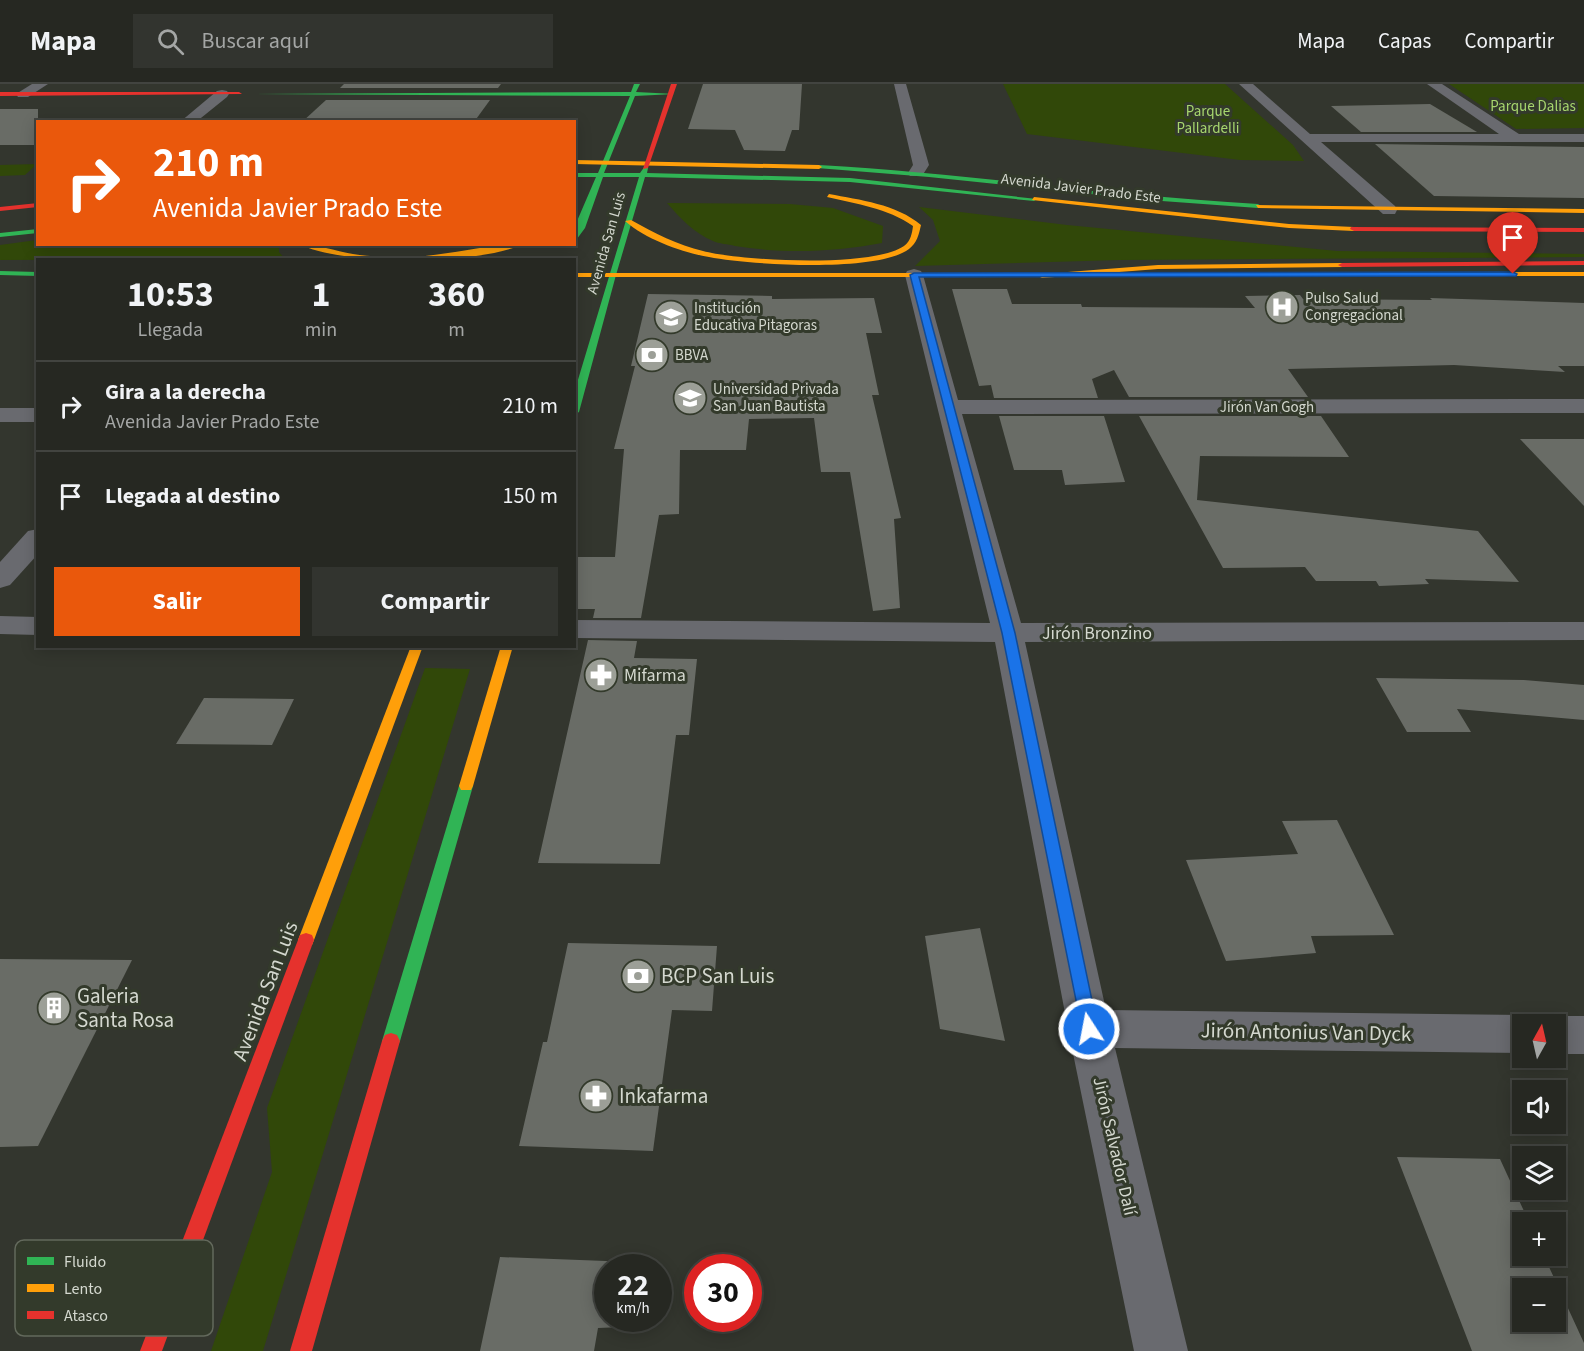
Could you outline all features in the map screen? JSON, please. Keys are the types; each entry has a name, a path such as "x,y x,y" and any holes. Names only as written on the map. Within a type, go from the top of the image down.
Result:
{"main road":[{"name":"Avenida San Luis","path":"580,224 636,89"},
{"path":"0,94 248,94 673,89"},
{"name":"Avenida San Luis","path":"576,405 612,275 673,89"},
{"name":"Avenida Javier Prado Este","path":"576,162 647,165 727,162 916,173 1173,202 1292,208 1584,210"},
{"name":"Avenida Javier Prado Este","path":"576,175 742,176 850,180 1021,196 1289,226 1360,230 1584,230"},
{"path":"576,188 734,190"},
{"name":"Avenida Javier Prado Este","path":"630,218 665,242 683,249 714,257 743,260 877,257 901,251 917,236 917,225 906,216 877,206 819,194 888,198 1004,210"},
{"path":"0,209 36,205"},
{"path":"1114,208 1291,219 1584,220"},
{"path":"0,224 36,220"},
{"path":"0,235 36,231"},
{"path":"1273,238 1319,242"},
{"path":"307,246 322,252 355,256 441,257 470,255 511,246"},
{"path":"1042,276 1158,267 1584,263"},
{"path":"2,275 36,274"},
{"path":"576,274 1042,276 1584,274"},
{"name":"Avenida San Luis","path":"193,1240 416,648"},
{"path":"301,1351 506,648"},
{"name":"Avenida San Luis","path":"151,1351 157,1336"}],"street":[{"path":"23,94 42,84"},
{"path":"900,84 921,165 916,173"},
{"path":"1245,84 1389,210"},
{"path":"1433,84 1514,137"},
{"path":"190,120 222,94"},
{"path":"230,108 248,94"},
{"path":"1306,138 1584,138"},
{"name":"Jirón Salvador Dalí","path":"914,275 951,407 1008,633 1089,1029 1161,1351"},
{"name":"Jirón Van Gogh","path":"951,407 1584,406"},
{"path":"0,415 36,415"},
{"path":"0,579 36,539"},
{"path":"0,626 36,626"},
{"name":"Jirón Bronzino","path":"576,629 1008,633 1584,631"},
{"name":"Jirón Antonius Van Dyck","path":"1089,1029 1512,1034"},
{"path":"1566,1035 1584,1035"}],"green space":[{"name":"Parque Pallardelli","path":"1003,84 1225,84 1293,145 1304,161 1240,160 1027,134"},
{"name":"Parque Dalias","path":"1449,84 1584,84 1584,128 1516,129"},
{"path":"36,164 25,175 0,176 0,165"},
{"path":"667,203 790,204 833,208 883,226 882,243 827,250 790,251 753,249 715,242 682,220"},
{"path":"919,207 1067,225 1337,251 1584,254 1584,257 1120,260 915,266 940,241 933,220"},
{"path":"36,240 36,246 279,246 279,252 284,258 0,260 0,245"},
{"path":"425,668 470,669 263,1351 211,1351 272,1172 267,1108"}],"building":[{"path":"344,84 501,84 498,88 340,88"},
{"path":"703,84 802,84 799,130 792,130 785,151 744,150 735,130 688,129"},
{"path":"326,100 490,100 475,120 304,120"},
{"path":"1430,104 1477,132 1361,132 1331,106"},
{"path":"0,109 38,109 36,145 0,145"},
{"path":"1375,144 1584,147 1584,198 1434,196"},
{"path":"952,289 1007,289 1012,304 1081,304 1082,307 1255,308 1245,296 1300,295 1303,299 1432,300 1430,298 1584,303 1584,366 1558,366 1565,372 1454,365 1288,369 1308,397 1129,397 1114,370 1092,379 1098,398 994,398 991,385 979,386"},
{"path":"648,294 772,296 772,299 874,298 882,333 866,333 879,395 872,395 901,518 894,519 900,608 873,611 850,472 821,472 814,418 749,419 746,450 680,450 679,514 659,515 641,618 593,618 595,609 576,609 576,557 615,557 624,449 614,449 635,366 631,366"},
{"path":"999,416 1104,416 1125,482 1065,485 1062,470 1014,470"},
{"path":"1139,416 1321,416 1349,457 1200,456 1197,500 1478,531 1519,582 1425,579 1429,584 1379,586 1376,581 1316,581 1305,567 1223,568"},
{"path":"1520,439 1584,439 1584,506"},
{"path":"588,640 637,641 634,658 697,659 689,735 676,735 660,864 538,863"},
{"path":"1376,678 1524,680 1584,685 1584,720 1457,709 1471,732 1407,732"},
{"path":"204,698 294,699 272,745 176,744"},
{"path":"1337,820 1394,935 1311,936 1316,953 1226,961 1186,860 1298,854 1282,821"},
{"path":"980,928 1005,1041 940,1029 925,936"},
{"path":"568,943 717,946 712,1011 672,1010 653,1151 519,1146 543,1042 547,1042"},
{"name":"Galeria Santa Rosa","path":"0,959 132,960 38,1146 0,1147"},
{"path":"1397,1157 1500,1159 1512,1185 1512,1200 1519,1200 1524,1212 1512,1212 1512,1266 1549,1266 1554,1278 1512,1278 1512,1332 1566,1332 1566,1304 1584,1343 1584,1351 1472,1351"},
{"path":"500,1257 594,1261 594,1332 597,1332 594,1351 480,1351"}],"traffic: fast":[{"path":"576,236 637,84"},
{"path":"239,94 672,94"},
{"path":"819,167 874,170 1148,198 1258,206"},
{"path":"576,405 645,168"},
{"path":"576,175 742,176 850,180 1034,199"},
{"path":"576,229 581,228"},
{"path":"0,235 36,231"},
{"path":"0,273 36,274"},
{"path":"967,275 1451,274"},
{"path":"391,1041 466,786"}],"traffic: slow":[{"path":"576,162 819,167"},
{"path":"629,221 678,246 709,255 779,262 840,261 890,255 908,247 915,235 917,225 897,213 829,196"},
{"path":"1034,199 1289,226 1354,229"},
{"path":"1258,206 1584,211"},
{"path":"308,246 327,252 373,258"},
{"path":"425,258 467,254 511,246"},
{"path":"1042,276 1158,267 1342,265"},
{"path":"1451,274 1584,274"},
{"path":"576,275 967,275"},
{"path":"306,940 416,648"},
{"path":"466,786 506,648"}],"traffic: jam":[{"path":"645,168 674,84"},
{"path":"0,94 239,94"},
{"path":"0,209 36,205"},
{"path":"1354,229 1584,230"},
{"path":"1342,265 1584,263"},
{"path":"193,1240 306,940"},
{"path":"301,1351 391,1041"},
{"path":"151,1351 157,1336"}],"place":[{"name":"Pulso Salud Congregacional","path":"1282,307"},
{"name":"Institución Educativa Pitagoras","path":"671,317"},
{"name":"BBVA","path":"652,355"},
{"name":"Universidad Privada San Juan Bautista","path":"690,398"},
{"name":"Mifarma","path":"601,675"},
{"name":"BCP San Luis","path":"638,976"},
{"name":"Galeria Santa Rosa","path":"54,1008"},
{"name":"Inkafarma","path":"596,1096"}],"route":[{"path":"1089,1029 1008,633 951,407 914,275 1513,274"}]}
